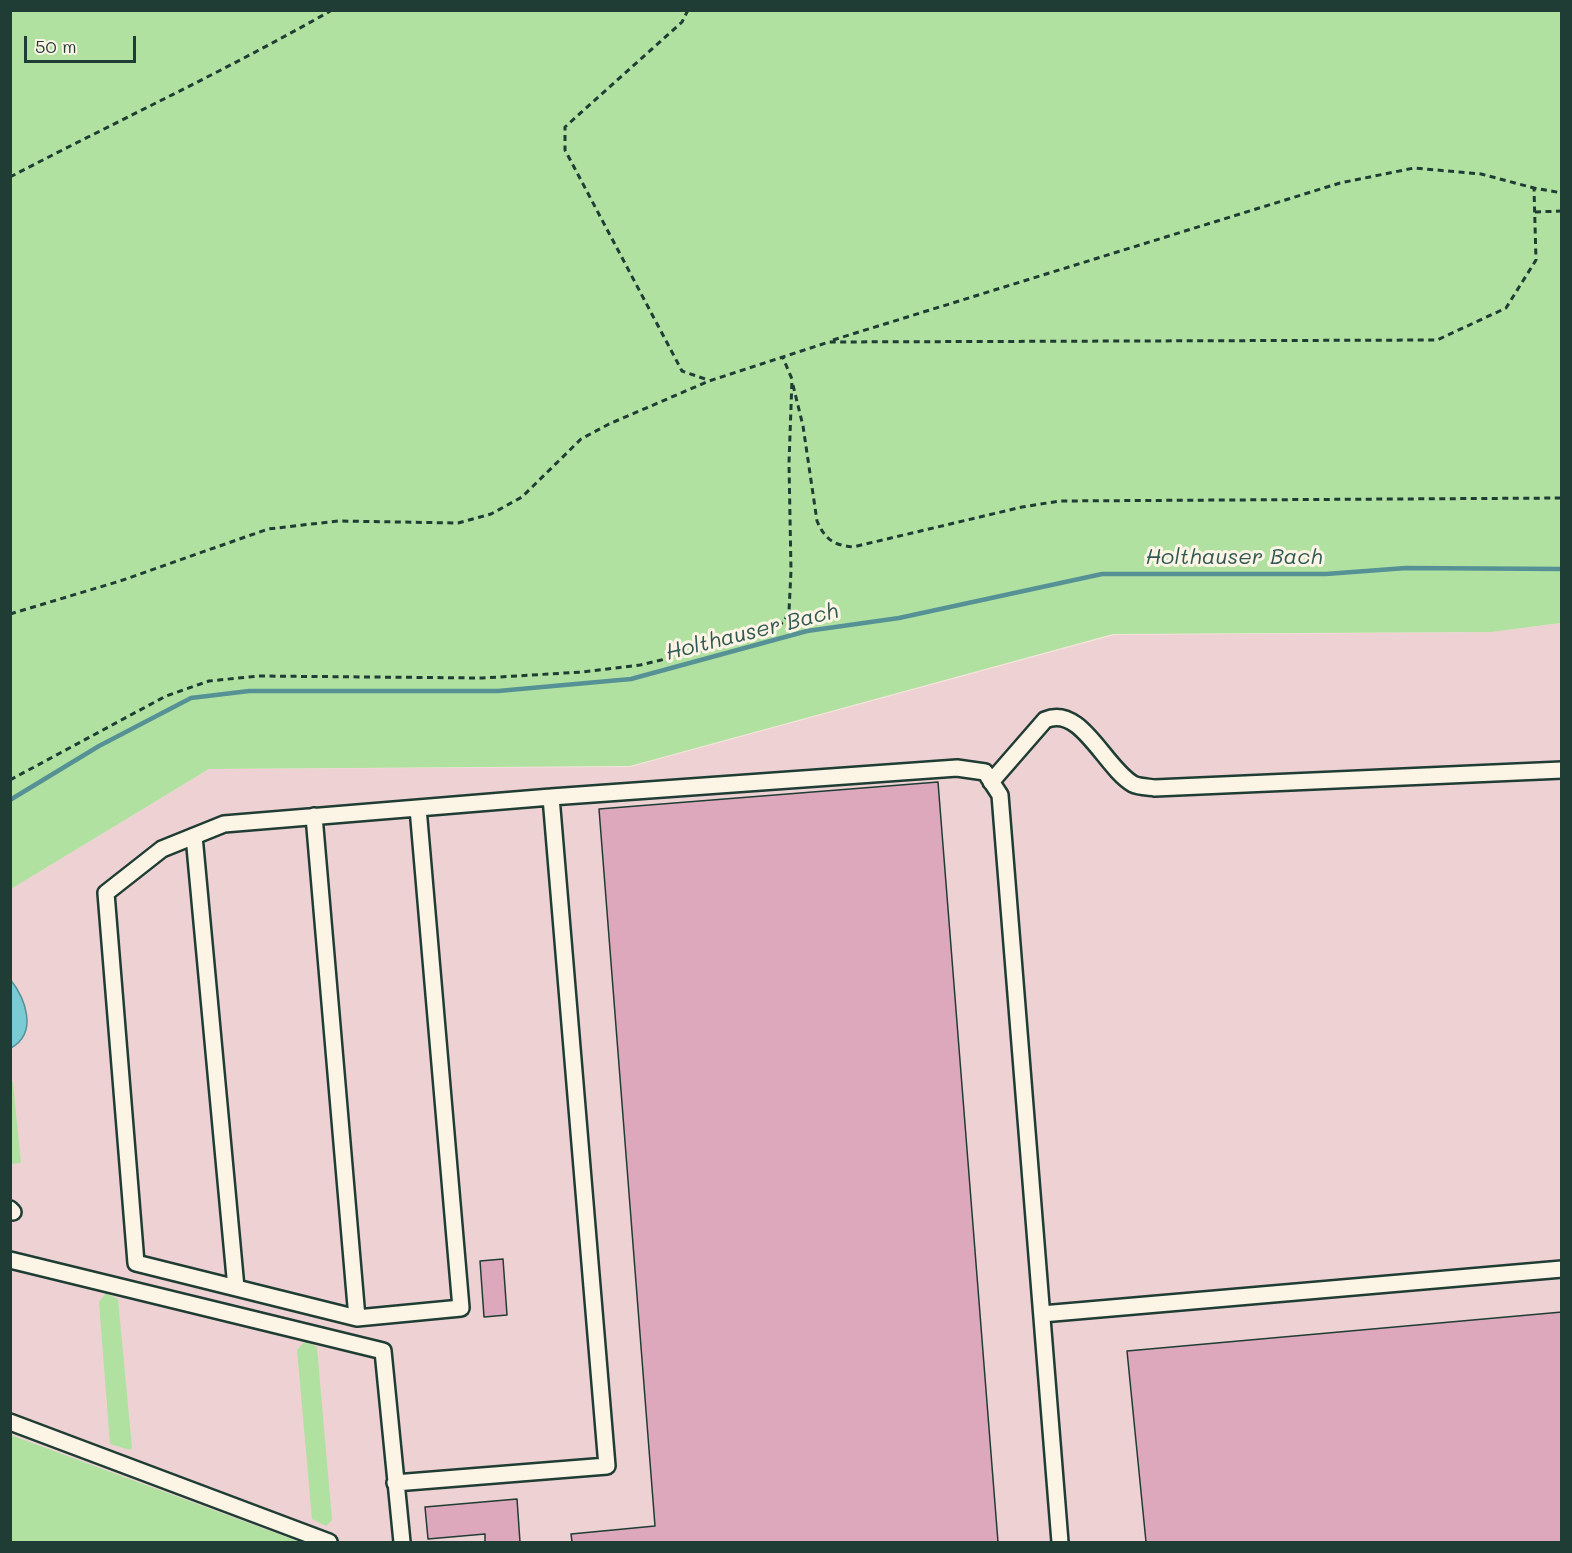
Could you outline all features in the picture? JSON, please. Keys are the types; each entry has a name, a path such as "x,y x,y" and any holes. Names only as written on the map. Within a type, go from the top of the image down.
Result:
{"lane":[{"path":"992,782 1045,720 1056,715 1068,718 1077,724 1119,774 1136,786 1155,788 1562,770"},
{"path":"418,808 461,1308 357,1318 136,1263 106,893 162,849 224,824 551,797 957,768 985,772 1000,795 1060,1542"},
{"path":"395,1484 607,1466 551,797"},
{"path":"314,816 357,1318"},
{"path":"194,836 236,1288"},
{"path":"10,1260 383,1351 402,1542"},
{"path":"1042,1314 1562,1269"},
{"path":"10,1422 329,1542"}],"path":[{"path":"10,177 169,94 256,53 332,10"},
{"path":"688,10 682,22 565,127 565,150 682,371 709,381"},
{"path":"10,614 120,581 268,529 338,521 458,523 491,514 522,497 581,439 709,381 1340,183 1414,168 1481,174 1562,193"},
{"path":"829,342 1437,340 1506,308 1536,260 1534,188"},
{"path":"1535,212 1562,211"},
{"path":"783,358 792,379 803,426 817,521 823,534 836,545 853,547 1022,507 1060,501 1562,498"},
{"path":"10,780 166,696 209,681 260,676 482,678 582,672 640,665 764,632 784,622 789,611 792,379"}],"shaded area":[{"path":"1561,623 1561,1542 300,1542 11,1435 11,889 209,769 630,767 1114,635 1491,632"}],"green space":[{"path":"11,10 1561,11 1561,623 1491,632 1113,634 630,766 209,769 11,889"},
{"path":"11,1082 13,1082 21,1163 11,1164"},
{"path":"106,1293 118,1299 132,1448 130,1450 110,1444 99,1302"},
{"path":"305,1341 317,1347 332,1520 326,1526 312,1519 297,1350"},
{"path":"11,1435 300,1542 11,1542"}],"water":[{"path":"10,979 21,996 27,1015 24,1034 11,1048"}],"building":[{"path":"938,782 998,1542 572,1542 571,1534 655,1526 599,809"},
{"path":"503,1259 507,1315 484,1317 480,1261"},
{"path":"1562,1312 1562,1542 1146,1542 1127,1351"},
{"path":"517,1499 520,1542 485,1542 485,1534 428,1539 425,1507"}],"waterway":[{"name":"Holthauser Bach","path":"10,800 99,746 191,698 249,691 498,691 631,679 807,631 899,618 1102,574 1326,574 1406,568 1562,569"}]}
